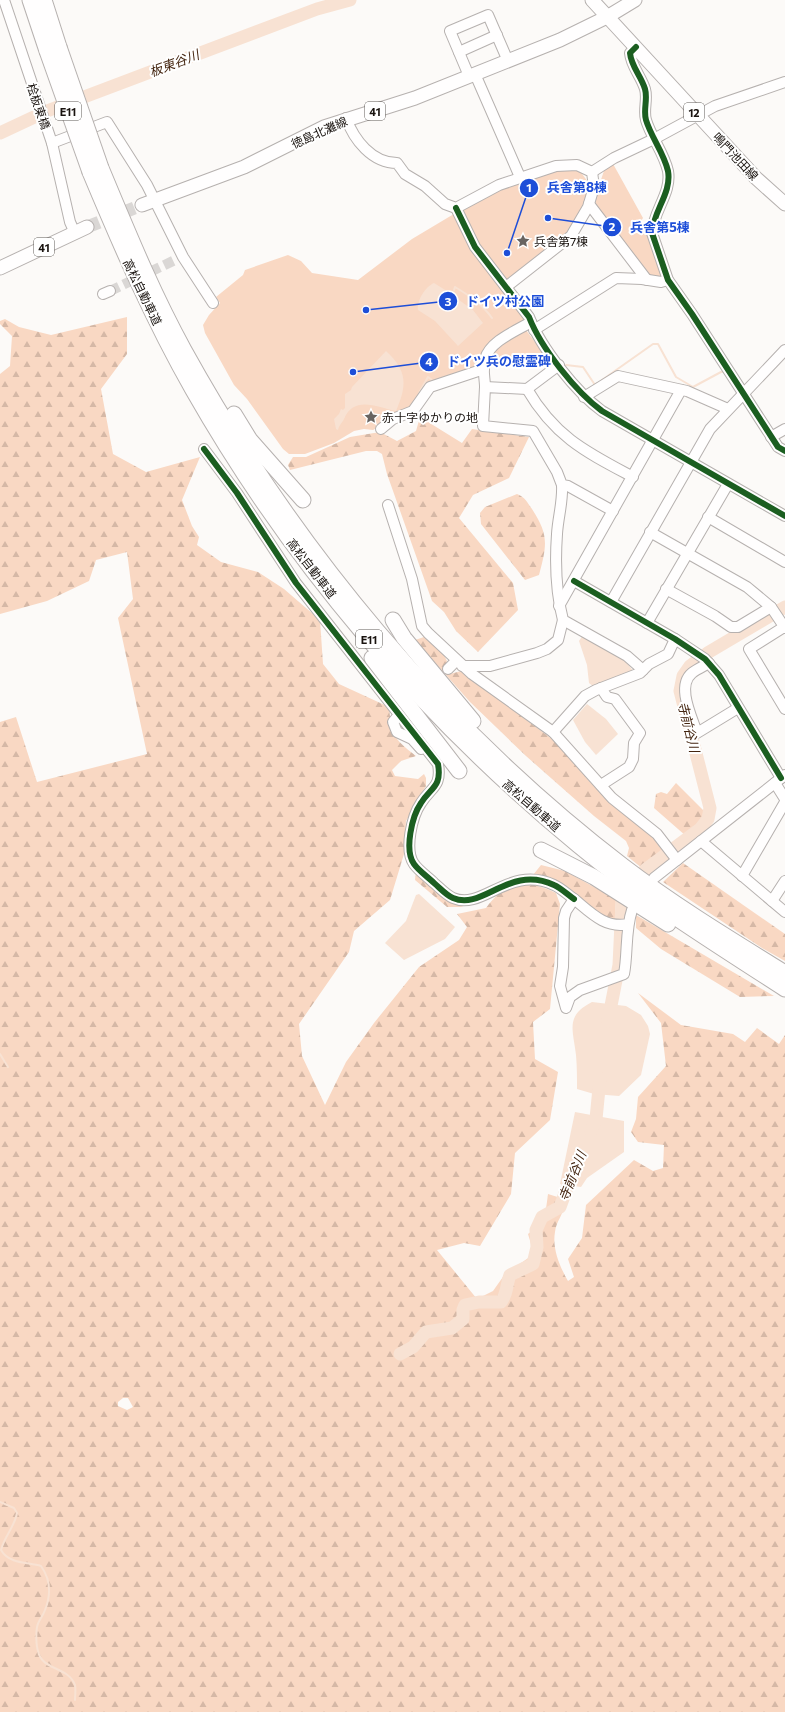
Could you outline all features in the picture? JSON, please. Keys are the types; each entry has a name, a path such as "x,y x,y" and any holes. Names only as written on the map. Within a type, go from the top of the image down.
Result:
{"highway":[{"name":"高松自動車道","path":"30,0 53,49 132,272 194,391 238,463 305,559 395,670 441,720 508,785 579,846 616,875 695,931 785,989"},
{"name":"高松自動車道","path":"44,0 53,49"},
{"name":"高松自動車道","path":"95,170 183,348 205,387 248,456 314,551 399,656 443,706 544,801 622,865 661,894 785,973"},
{"path":"143,267 250,440 303,500"},
{"path":"305,559 326,598 459,771"},
{"path":"393,620 404,638 462,710 507,756 544,801"},
{"path":"541,850 594,878 690,938 785,989"}],"main road":[{"name":"鳴門池田線","path":"592,0 756,178 783,200"},
{"name":"徳島北灘線","path":"142,205 244,167 324,127 346,118 415,98 560,40 607,17 635,0"},
{"name":"41","path":"0,268 74,231 87,227"}],"street":[{"name":"桧板東橋","path":"4,0 51,142 70,222 74,231"},
{"path":"508,61 488,15 450,31 520,178"},
{"path":"459,52 497,35"},
{"path":"636,47 630,53 631,61 646,91 646,119 668,170 668,180 664,197 652,232 668,280 692,314 771,437 778,447 785,451"},
{"path":"592,172 614,158 654,139 715,106 734,98 785,82"},
{"path":"346,118 352,133 361,144 379,160 387,163 397,163 406,174 428,188 445,204 456,208 472,243 529,317 533,326 559,366 584,397 602,412 785,516"},
{"path":"51,142 107,122 147,184 179,258 213,303"},
{"path":"456,208 487,190 520,178 564,165 577,165 592,172"},
{"path":"506,287 571,236 589,204 594,187 592,172"},
{"path":"589,204 647,280"},
{"path":"533,431 483,426 485,387 484,360 489,350 498,342 533,326 616,278 661,282 668,280"},
{"path":"611,602 710,429 785,350"},
{"path":"485,387 527,389 559,366"},
{"path":"381,429 393,419 413,411 430,387 484,369"},
{"path":"584,397 618,376 681,390 728,409"},
{"path":"527,389 546,418 571,441 591,455 633,477"},
{"path":"559,606 681,390"},
{"path":"533,431 546,418"},
{"path":"771,437 784,428"},
{"path":"448,669 459,663 490,666 537,653 547,649 558,640 563,620 559,606 557,533 563,499 562,485 557,472 533,431"},
{"path":"204,448 210,458 237,492 296,583 435,758 439,770 439,780 432,791 420,803 413,823 409,844 410,855 414,864 453,898 473,899 502,885 522,879 538,880 555,885 600,920 624,924"},
{"path":"647,623 728,484"},
{"path":"562,485 568,486 613,511"},
{"path":"388,506 393,515 412,579 422,626 459,663 553,732 612,798 657,834 673,855"},
{"path":"708,517 785,562"},
{"path":"650,532 747,587 779,617"},
{"path":"574,581 676,639 704,659 719,675 780,779 785,800 742,876"},
{"path":"666,589 715,616 730,627 738,627 779,617"},
{"path":"779,617 749,649 785,710"},
{"path":"563,620 627,656 643,670"},
{"path":"553,732 585,696 601,688 640,673 649,664 668,654 676,639"},
{"path":"704,659 692,673 686,687 685,694 697,733 738,708"},
{"path":"601,688 607,697 615,699 640,733 634,743 632,759 629,767 601,785"},
{"path":"398,716 393,722 397,732 412,739 439,770"},
{"path":"654,878 673,855 701,841 780,779"},
{"path":"701,841 785,912"},
{"path":"772,902 785,881"},
{"path":"574,899 566,911 564,918 563,967 560,986 566,1008 570,997 580,990 624,974 627,960 624,924 632,910"}],"green space":[{"path":"612,162 643,218 641,221 644,231 646,230 664,275 659,280 652,280 597,211 595,197 605,168"},
{"path":"577,167 591,186 583,208 569,233 500,286 525,319 526,330 544,354 512,362 496,362 430,383 412,408 373,430 364,429 354,431 334,443 305,454 289,454 283,449 247,399 234,385 205,333 203,325 209,315 220,303 216,297 243,275 245,270 288,255 301,261 312,273 358,280 412,239 489,193 549,170"},
{"path":"127,317 127,354 101,389 113,454 146,472 200,457 182,500 192,526 199,537 197,545 221,562 258,572 284,589 320,620 323,664 339,684 389,707 391,724 395,736 402,745 416,756 401,761 392,770 395,776 418,779 424,774 426,778 426,786 406,821 404,854 390,900 354,931 349,952 299,1024 302,1056 325,1105 346,1062 374,1023 419,967 459,940 467,927 457,914 486,908 501,891 517,884 535,885 556,893 560,904 550,1009 533,1022 535,1059 558,1072 550,1120 515,1153 511,1194 480,1246 464,1243 437,1250 477,1299 493,1291 505,1274 534,1254 528,1234 544,1217 548,1194 564,1199 564,1208 557,1224 554,1238 560,1264 568,1281 574,1277 568,1259 582,1238 586,1205 634,1160 653,1171 663,1168 664,1145 638,1142 631,1132 636,1119 638,1097 666,1066 661,1023 638,993 681,1025 733,1034 745,1042 757,1028 779,1044 785,1035 785,1712 0,1712 0,722 16,717 37,782 147,754 118,618 133,599 127,552 96,560 89,581 47,601 0,614 0,374 10,366 12,336 0,324 0,321 5,319 19,327 51,335","holes":["123,1398 128,1398 133,1407 127,1410 118,1406 118,1402"]},
{"path":"420,417 462,443 472,429 529,437 509,478 473,495 459,518 513,583 518,610 478,652 456,631 444,612 432,601 387,474 382,454 377,451 366,451 290,470 288,465 293,457 306,457 350,437 380,432 397,441 416,431"},
{"path":"517,494 526,500 538,518 545,540 544,556 539,575 525,580 481,524 480,513 485,507"},
{"path":"424,637 444,655 447,661 445,667 450,674 461,671 556,742 590,782 618,810 648,831 663,851 643,869 627,856 629,848 626,841 594,816 526,756 470,702 415,640"},
{"path":"676,783 706,813 704,821 686,836 654,808 656,794 661,792 667,794"},
{"path":"683,863 785,934 785,961 762,948 663,882"},
{"path":"541,865 565,871 616,899 615,920 600,917 571,892 547,877 533,875"},
{"path":"416,870 450,900 475,902 461,907 447,907 415,880"},
{"path":"636,915 774,996 740,997 661,949 636,928"}],"water":[{"path":"434,283 450,293 451,292 452,295 473,310 483,323 458,346 435,321 418,310 422,294"},
{"path":"386,351 393,358 402,372 402,394 396,411 374,405 360,405 354,407 348,412 338,430 336,429 334,419 339,414 341,409 343,410 345,408 345,394 351,390 352,387"},
{"path":"583,635 623,658 634,672 594,687 589,683 587,665 579,641"},
{"path":"587,704 606,719 618,734 596,755 585,742 573,720"},
{"path":"419,894 455,927 445,939 404,960 385,943 406,921 416,895"},
{"path":"592,1002 626,1006 641,1015 648,1026 650,1034 641,1075 619,1096 594,1094 577,1089 573,1030 574,1018 583,1007"},
{"path":"575,1112 624,1121 624,1152 587,1178 581,1187 560,1184"}],"waterway":[{"name":"板東谷川","path":"0,133 47,111 317,9 350,0"},
{"path":"454,290 455,287 471,297 480,304 492,318"},
{"path":"602,380 653,344 658,344 676,377 693,387 721,372 725,372"},
{"path":"489,366 543,356"},
{"path":"566,365 583,367 595,385 597,383"},
{"path":"419,393 428,377 432,380"},
{"name":"寺前谷川","path":"645,870 700,829 708,819 710,808 680,691 683,676 690,666 709,652 785,607"},
{"name":"寺前谷川","path":"608,1021 619,965 622,902"},
{"path":"0,1054 8,1067"},
{"name":"寺前谷川","path":"591,1131 596,1119 600,1078"},
{"name":"寺前谷川","path":"400,1354 413,1347 426,1332 452,1328 463,1319 463,1310 465,1305 479,1302 501,1302 505,1295 510,1275 533,1264 537,1247 536,1230 542,1217 560,1207 574,1169"},
{"path":"0,1502 14,1508 17,1513 1,1550 4,1555 19,1562 41,1566 47,1577 49,1588 48,1599 37,1627 36,1639 40,1657 44,1662 67,1674 72,1679 75,1685 75,1700"}],"tunnel":[{"path":"87,227 142,205"},
{"path":"110,291 175,260"}],"cycle path":[{"path":"636,47 630,53 632,62 645,89 646,120 664,158 668,171 669,179 667,187 655,217 652,233 668,280 692,314 778,447 785,451"},
{"path":"456,208 475,247 529,317 542,342 560,368 581,393 602,411 785,516"},
{"path":"204,449 237,493 296,583 438,764 439,772 437,782 421,803 412,824 410,833 409,842 411,858 416,867 453,898 464,900 475,898 510,883 523,880 538,880 554,885 574,899"},
{"path":"574,581 675,639 705,659 719,675 781,778"}],"place":[{"name":"兵舎第5棟","path":"548,218"},
{"name":"兵舎第7棟","path":"523,241"},
{"name":"兵舎第8棟","path":"507,253"},
{"name":"ドイツ村公園","path":"366,310"},
{"name":"ドイツ兵の慰霊碑","path":"353,372"},
{"name":"赤十字ゆかりの地","path":"371,417"}]}
